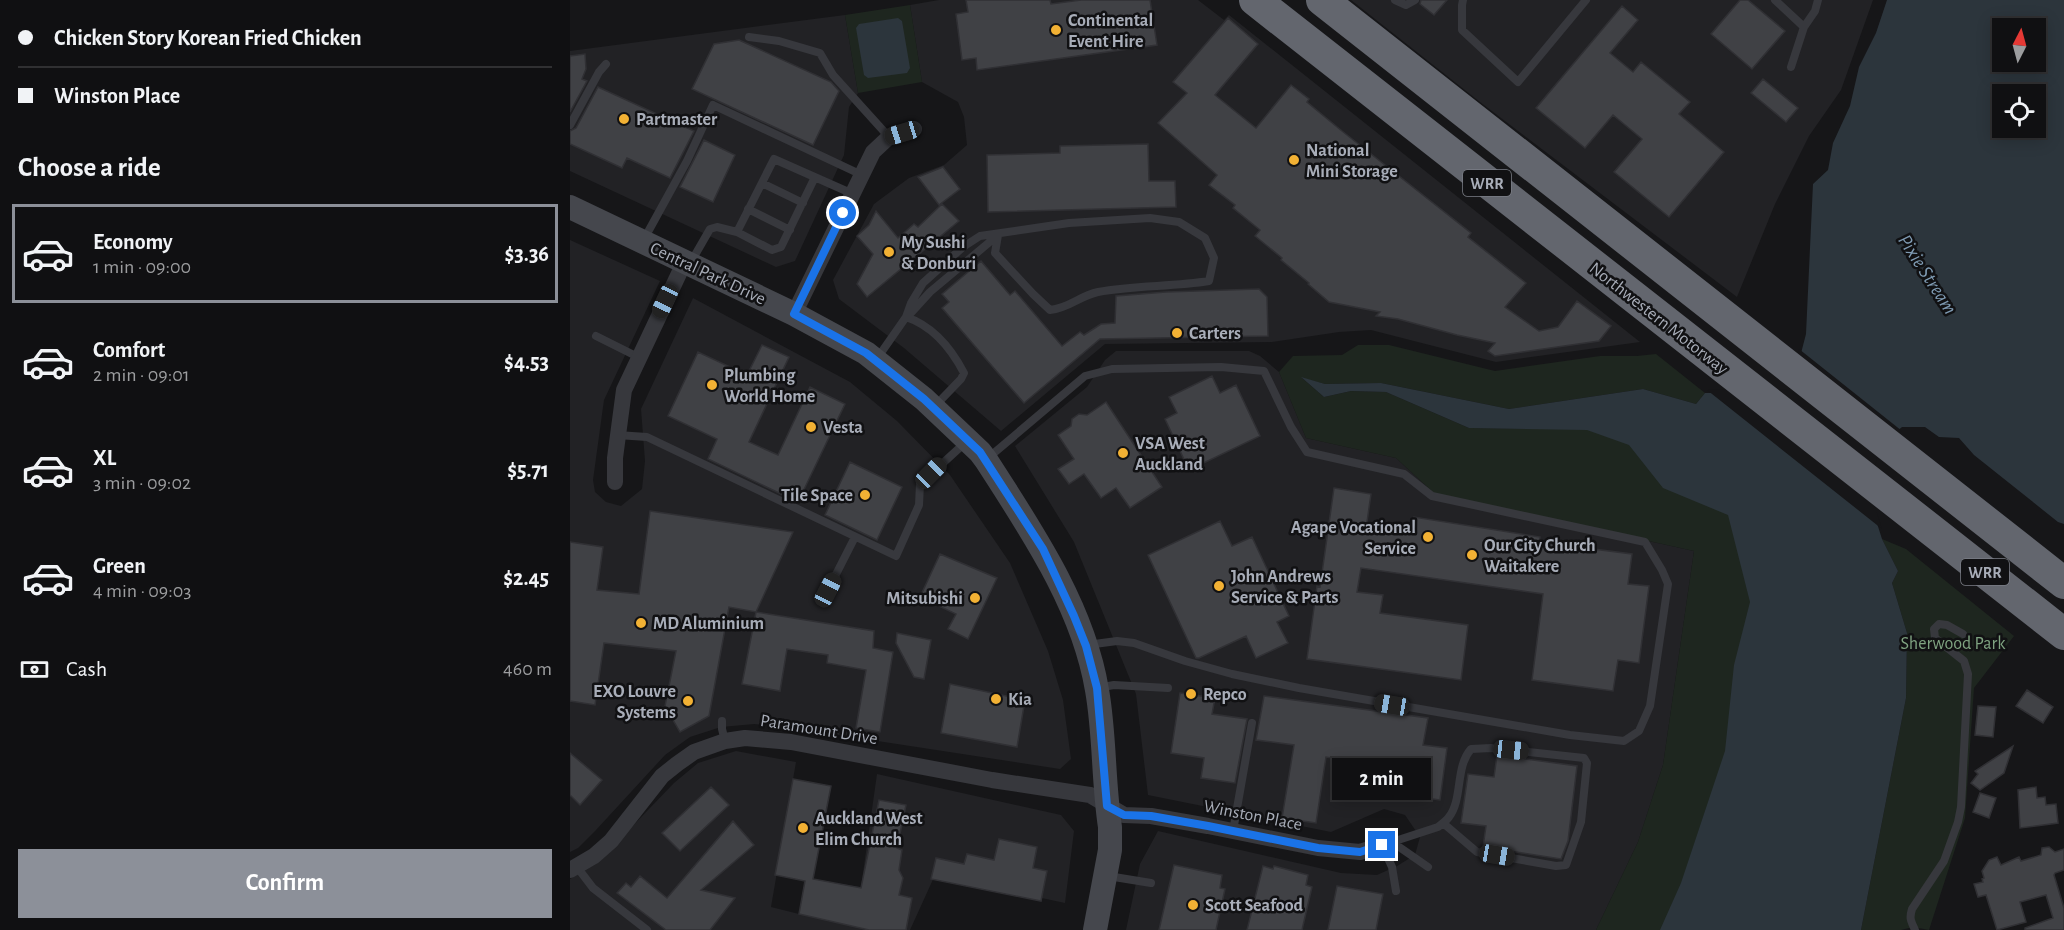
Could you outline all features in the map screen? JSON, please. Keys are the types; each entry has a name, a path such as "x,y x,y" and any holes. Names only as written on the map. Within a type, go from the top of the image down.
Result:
{"highway":[{"name":"Northwestern Motorway","path":"1255,0 2064,634"},
{"name":"WRR","path":"1322,0 2064,583"}],"main road":[{"name":"Central Park Drive","path":"570,207 794,314 875,360 933,408 986,460 1043,549 1086,646 1097,688 1110,827 1110,850 1095,930"}],"street":[{"path":"794,314 873,152 889,137 914,129"},
{"path":"615,482 617,435 624,390 638,357 686,264"},
{"name":"Paramount Drive","path":"574,868 611,841 662,776 694,752 725,741 745,738 791,742 992,780 1090,795 1107,806"},
{"name":"Winston Place","path":"1107,806 1124,815 1151,816 1318,848 1360,852 1387,844"}],"lane":[{"path":"1395,0 1406,4 1415,0"},
{"path":"1463,0 1462,30 1518,82 1586,0"},
{"path":"1775,0 1804,27"},
{"path":"1791,67 1804,27 1815,11 1818,0"},
{"path":"749,37 779,41 820,53 833,75 889,137"},
{"path":"570,125 599,72 606,64"},
{"path":"643,242 687,161 713,105 862,175"},
{"path":"737,232 774,159 853,194"},
{"path":"686,264 710,229 717,227 737,232 772,250 781,248 815,177"},
{"path":"762,183 803,203"},
{"path":"748,209 790,230"},
{"path":"906,317 923,283 936,269 980,236 1069,223 1150,218 1179,222 1205,238 1214,258 1209,280 1189,284 1124,287 1086,295 1063,309 1050,310 995,253 998,235"},
{"path":"875,360 906,317 930,292 998,235"},
{"path":"906,317 921,322 933,332 964,373 933,408"},
{"path":"596,336 638,357"},
{"path":"986,460 1085,376 1112,369 1221,367 1264,371 1291,427 1307,452 1404,474 1432,496 1645,542 1668,584 1650,706 1639,731 1624,741 1569,735 1299,688 1232,674 1134,643 1117,640 1086,646"},
{"path":"617,435 647,437 896,556 919,505 920,484 968,440"},
{"path":"828,590 855,537"},
{"path":"1915,930 1910,924 1912,909 1944,861 1958,822 1967,725 1968,674 1964,661 1935,638 1934,629 1939,624 1947,625 1963,634"},
{"path":"1097,688 1114,685 1168,688"},
{"path":"722,721 725,741"},
{"path":"1233,831 1252,723"},
{"path":"1387,844 1438,827 1449,817 1454,808 1465,756 1471,749 1486,747 1584,758 1587,763 1581,822 1566,865 1556,866 1477,852 1443,823"},
{"path":"1387,844 1428,867"},
{"path":"1387,844 1396,891"},
{"path":"574,868 593,888 647,930"},
{"path":"1104,875 1151,883"}],"shaded area":[{"path":"939,0 1198,0 1224,20 1229,15 1640,342 1496,362 1371,330 1339,332 1272,342 1105,344 1001,431 904,348 839,299 833,280 874,204 909,178 944,165 967,145 964,117 958,102 922,82 910,5"},
{"path":"1351,0 1873,0 1841,90 1809,136 1775,204 1737,297 1480,102"},
{"path":"845,15 858,93 849,107 844,155 795,261 776,267 570,171 570,51"},
{"path":"570,240 660,281 604,400 593,480 595,492 606,502 621,506 642,489 645,461 641,409 693,298 850,382 897,421 950,475 1010,563 1048,651 1063,700 1071,759 1060,769 786,727 754,724 721,727 690,737 665,755 596,830 578,848 570,852"},
{"path":"1116,351 1249,351 1260,356 1279,372 1306,438 1396,458 1435,494 1694,551 1663,765 1638,842 1596,930 1126,930 1140,864 1158,831 1341,873 1377,875 1415,855 1420,837 1405,815 1384,809 1331,832 1148,795 1136,694 1074,542 1015,446 1087,387 1105,360"},
{"path":"736,751 796,762 771,907 799,914 803,893 823,881 861,887 877,774 1061,815 1074,831 1065,903 935,875 910,930 570,930 570,879 596,864 674,783 698,763"}],"green space":[{"path":"910,5 922,82 858,93 845,15"},
{"path":"1358,345 1389,345 1495,371 1600,356 1656,354 1705,393 1696,404 1643,389 1509,409 1381,383 1325,384 1302,378 1324,397 1351,391 1386,392 1469,428 1587,429 1761,442 1779,930 1596,930 1638,842 1663,765 1694,551 1435,494 1396,458 1306,438 1279,372 1293,356 1342,355"},
{"name":"Sherwood Park","path":"1882,539 1906,549 2014,636 1974,688 1965,818 1929,930 1913,927 1901,930 1861,930 1906,698 1907,633 1892,583 1898,571"}],"water":[{"name":"Pixie Stream","path":"1887,0 2064,0 2064,524 2058,522 1974,455 1959,438 1939,437 1925,427 1902,427 1875,449 1868,495 1882,539 1898,571 1892,583 1907,633 1906,698 1861,930 1660,930 1681,883 1725,751 1734,665 1750,602 1728,515 1663,488 1629,445 1587,430 1469,428 1386,392 1351,391 1324,397 1301,377 1325,384 1381,383 1509,409 1643,389 1696,404 1705,393 1791,392 1806,334 1813,184 1828,170 1833,143 1850,106 1859,67 1876,33"},
{"path":"898,18 902,21 910,68 907,73 868,78 864,75 856,28 859,24"}],"pier":[{"path":"1799,349 1902,431 1878,450 1871,494 1882,529 1707,390 1789,389"}],"building":[{"name":"Continental Event Hire","path":"966,0 1050,0 1051,4 1081,0 1150,0 1157,45 977,70 976,58 962,60 956,14 968,12"},
{"path":"1421,0 1447,0 1434,15 1420,4"},
{"path":"1740,0 1748,0 1785,31 1752,69 1711,34"},
{"path":"1622,6 1638,20 1610,53 1633,72 1641,62 1690,102 1679,114 1724,152 1669,217 1614,172 1642,139 1613,115 1585,148 1536,108"},
{"name":"National Mini Storage","path":"1228,18 1258,44 1215,95 1256,128 1291,85 1309,99 1307,102 1342,131 1471,233 1468,237 1526,283 1505,307 1539,331 1558,327 1577,301 1611,326 1599,341 1495,356 1488,351 1495,343 1398,319 1376,316 1380,312 1329,302 1308,284 1281,260 1282,258 1255,236 1260,230 1233,208 1235,205 1209,185 1217,175 1158,123 1187,93 1173,82"},
{"path":"739,40 831,82 839,91 813,145 692,89 714,44"},
{"path":"585,54 586,69 582,79 587,81 570,112 570,56"},
{"path":"1763,79 1798,108 1786,122 1751,93"},
{"path":"598,87 694,131 670,178 627,158 622,168 570,144 570,131 576,128"},
{"path":"704,140 735,155 713,202 680,187"},
{"path":"1148,144 1149,181 1175,181 1176,207 988,212 987,155 1060,153 1060,146"},
{"path":"943,167 960,189 939,205 918,177"},
{"path":"942,204 959,221 867,297 857,284 873,254 857,236 869,225 876,211 898,238 914,224 918,227"},
{"name":"Carters","path":"981,261 1010,295 1015,291 1062,346 1080,332 1084,335 1101,324 1115,323 1116,296 1166,292 1259,289 1267,297 1268,336 1100,339 1024,403 942,308 949,302 942,294"},
{"path":"762,345 789,357 749,442 778,455 810,387 845,404 798,502 708,459 717,439 668,416 698,352 747,375"},
{"path":"1212,376 1220,393 1236,385 1260,436 1189,470 1165,419 1177,413 1169,397"},
{"name":"VSA West Auckland","path":"1106,402 1162,487 1130,508 1116,488 1101,498 1084,474 1069,484 1058,469 1074,459 1058,435 1071,426 1072,419 1079,414 1087,415"},
{"path":"850,462 902,487 877,540 825,515"},
{"path":"1334,488 1371,494 1367,522 1413,528 1414,517 1540,537 1539,542 1632,554 1628,584 1649,586 1639,663 1618,660 1613,691 1532,680 1543,594 1361,568 1357,592 1383,595 1380,613 1468,625 1461,680 1307,659"},
{"path":"650,511 793,532 756,612 729,607 709,716 680,732 665,706 676,651 604,643 595,705 570,701 570,542 603,547 597,590 639,594"},
{"name":"John Andrews Service & Parts","path":"1220,521 1232,546 1252,537 1289,616 1277,622 1288,643 1256,658 1246,636 1196,658 1148,555"},
{"path":"940,554 997,578 968,639 948,629 956,614 920,597"},
{"path":"756,612 874,631 873,648 893,652 880,732 856,728 866,670 827,663 828,655 787,649 780,691 742,684"},
{"path":"897,633 931,640 924,679 914,677 896,643"},
{"path":"950,684 1025,700 1017,747 941,733"},
{"path":"2027,690 2053,707 2043,723 2016,706"},
{"path":"1180,693 1215,698 1212,714 1247,719 1235,783 1201,778 1204,758 1171,753"},
{"path":"1264,696 1428,718 1423,745 1447,748 1440,800 1396,794 1400,768 1326,757 1316,823 1282,818 1294,745 1256,740"},
{"path":"1978,706 1996,707 1993,737 1975,735"},
{"path":"2013,746 2004,773 1980,790 1971,783 1978,774 1975,771"},
{"path":"570,753 602,780 580,805 570,795"},
{"path":"1497,755 1577,766 1568,841 1561,859 1483,847 1486,826 1461,823 1468,774 1494,777"},
{"path":"793,779 831,786 813,879 861,888 879,800 906,805 897,848 902,850 899,870 903,878 899,895 912,898 906,930 869,930 799,914 805,881 775,875"},
{"path":"711,787 729,805 680,851 662,833"},
{"path":"2036,787 2037,798 2045,797 2046,805 2056,804 2058,823 2020,828 2018,790"},
{"path":"1980,793 1996,798 1989,818 1973,812"},
{"path":"733,821 754,845 701,890 735,898 710,930 666,930 617,893 626,883 631,887 640,876 667,898"},
{"path":"999,839 1037,847 1033,868 1047,871 1041,901 931,879 936,858 964,864 967,854 994,860"},
{"path":"2049,847 2055,852 2064,849 2064,870 2054,875 2064,908 2064,930 2025,930 2025,928 2053,918 2046,895 2020,902 2026,922 1997,930 1986,895 1978,897 1974,884 1983,882 1982,871 1989,860 1997,857 2001,865 2019,857 2021,861 2041,855 2042,848"},
{"name":"Scott Seafood","path":"1174,865 1222,875 1220,888 1225,889 1216,930 1159,930"},
{"path":"1263,866 1273,869 1274,866 1308,875 1306,885 1312,887 1302,930 1247,930"},
{"path":"1337,886 1383,894 1376,930 1328,930"}],"place":[{"name":"Continental Event Hire","path":"1056,30"},
{"name":"Partmaster","path":"624,119"},
{"name":"National Mini Storage","path":"1294,160"},
{"name":"My Sushi & Donburi","path":"889,252"},
{"name":"Carters","path":"1177,333"},
{"name":"Plumbing World Home","path":"712,385"},
{"name":"Vesta","path":"811,427"},
{"name":"VSA West Auckland","path":"1123,453"},
{"name":"Tile Space","path":"865,495"},
{"name":"Agape Vocational Service","path":"1428,537"},
{"name":"Our City Church Waitakere","path":"1472,555"},
{"name":"John Andrews Service & Parts","path":"1219,586"},
{"name":"Mitsubishi","path":"975,598"},
{"name":"MD Aluminium","path":"641,623"},
{"name":"Repco","path":"1191,694"},
{"name":"Kia","path":"996,699"},
{"name":"EXO Louvre Systems","path":"688,701"},
{"name":"Auckland West Elim Church","path":"803,828"},
{"name":"Scott Seafood","path":"1193,905"}],"route":[{"path":"843,213 794,314 866,353 924,399 980,452 1043,549 1086,646 1097,688 1103,737 1107,806 1124,815 1151,816 1318,848 1360,852 1382,845"}]}
